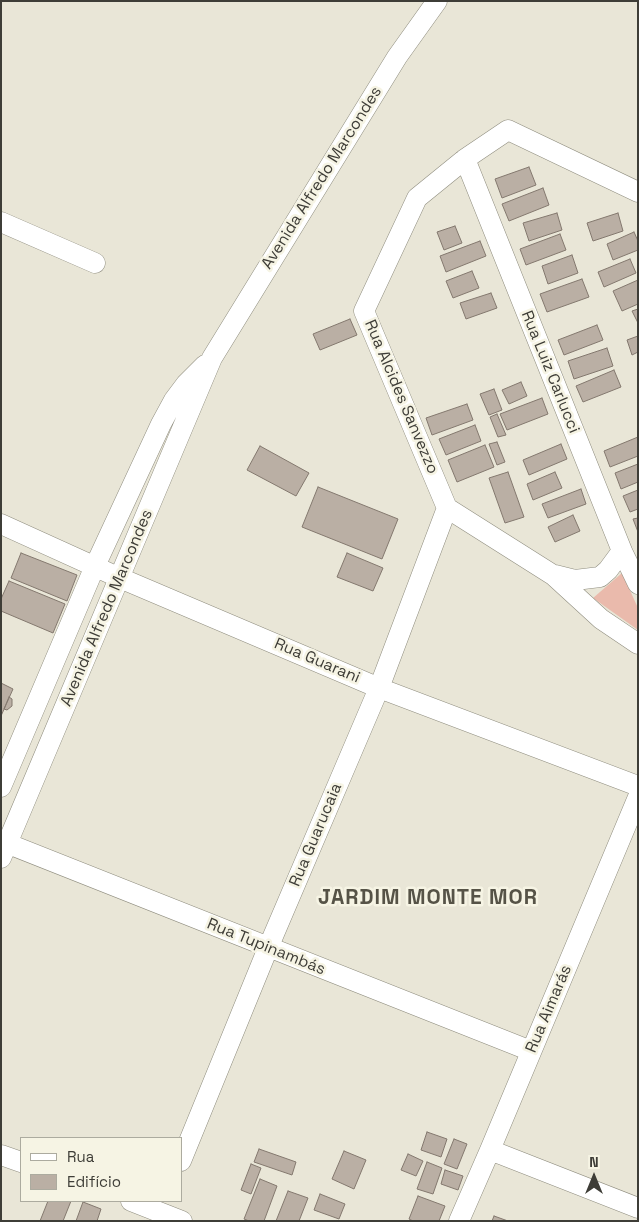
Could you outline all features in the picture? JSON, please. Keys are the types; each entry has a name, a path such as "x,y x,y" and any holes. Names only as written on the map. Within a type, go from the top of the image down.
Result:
{"street":[{"name":"Avenida Alfredo Marcondes","path":"3,848 120,578 212,358 397,57 437,1"},
{"name":"Rua Alcides Sanvezzo","path":"447,508 364,310 417,198 465,159 508,130 636,194"},
{"name":"Rua Luiz Carlucci","path":"465,159 622,551 638,584"},
{"path":"1,222 95,263"},
{"name":"Avenida Alfredo Marcondes","path":"1,787 95,566 161,424 174,400 186,384 212,358"},
{"path":"447,508 553,575 601,619 638,644"},
{"name":"Rua Guarucaia","path":"182,1159 268,948 379,688 447,508"},
{"name":"Rua Guarani","path":"1,524 120,578 379,688 638,786"},
{"path":"553,575 575,580 600,577 608,570 622,551"},
{"name":"Rua Aimarás","path":"458,1221 490,1150 638,797"},
{"name":"Rua Tupinambás","path":"3,848 268,948 531,1051"},
{"path":"490,1150 638,1208"},
{"path":"1,1155 20,1162"},
{"path":"134,1202 161,1211 182,1221"}],"shaded area":[{"path":"622,573 638,608 638,630 593,598"}],"building":[{"path":"529,167 536,185 502,198 495,179"},
{"path":"543,188 549,205 509,221 502,204"},
{"path":"557,213 562,230 529,241 523,223"},
{"path":"618,213 623,231 593,241 587,223"},
{"path":"455,226 462,243 444,250 437,232"},
{"path":"634,232 638,241 638,250 613,260 607,244"},
{"path":"560,234 566,250 526,265 520,249"},
{"path":"480,241 486,256 446,272 440,256"},
{"path":"572,255 578,273 548,284 542,266"},
{"path":"630,259 636,273 604,287 598,272"},
{"path":"472,271 479,288 453,298 446,281"},
{"path":"582,279 589,297 547,312 540,294"},
{"path":"638,280 638,304 622,311 613,291"},
{"path":"491,293 497,308 466,319 460,303"},
{"path":"638,309 638,323 632,311"},
{"path":"350,319 357,335 320,350 313,334"},
{"path":"597,325 603,340 564,355 558,340"},
{"path":"638,336 638,352 632,355 627,340"},
{"path":"607,348 613,366 574,379 568,361"},
{"path":"614,370 621,387 583,402 576,386"},
{"path":"521,382 527,396 509,404 502,390"},
{"path":"494,389 502,410 489,415 480,394"},
{"path":"542,398 548,414 507,430 500,414"},
{"path":"467,404 473,420 432,435 426,418"},
{"path":"497,414 506,435 498,437 490,417"},
{"path":"475,425 481,441 446,455 439,439"},
{"path":"638,437 638,456 610,467 604,451"},
{"path":"497,442 505,462 497,465 489,444"},
{"path":"561,444 567,459 529,475 523,460"},
{"path":"485,445 494,467 457,482 448,460"},
{"path":"260,446 309,473 296,496 247,470"},
{"path":"638,464 638,482 621,489 615,473"},
{"path":"508,472 524,517 505,523 489,478"},
{"path":"555,472 562,488 533,500 527,484"},
{"path":"318,487 398,519 382,559 302,527"},
{"path":"581,489 586,504 548,518 542,504"},
{"path":"638,490 638,509 630,512 623,496"},
{"path":"573,515 580,531 555,542 548,527"},
{"path":"638,518 638,532 633,519"},
{"path":"21,553 77,575 67,601 11,578"},
{"path":"347,553 383,568 373,591 337,577"},
{"path":"9,581 65,604 53,633 1,611 1,599"},
{"path":"1,683 13,689 1,716"},
{"path":"9,697 12,699 12,706 7,710 4,709"},
{"path":"427,1132 447,1139 441,1157 421,1150"},
{"path":"454,1139 467,1144 457,1169 444,1164"},
{"path":"259,1149 296,1162 292,1175 254,1162"},
{"path":"344,1151 366,1160 354,1189 332,1179"},
{"path":"408,1154 423,1161 416,1176 401,1170"},
{"path":"427,1162 442,1168 433,1194 417,1189"},
{"path":"251,1164 261,1168 251,1194 241,1190"},
{"path":"445,1170 463,1176 458,1190 441,1184"},
{"path":"260,1179 277,1186 264,1221 249,1221 244,1219"},
{"path":"288,1191 308,1198 299,1221 276,1221"},
{"path":"320,1194 345,1204 339,1219 314,1210"},
{"path":"418,1196 445,1206 439,1221 413,1221 409,1219"},
{"path":"48,1202 71,1202 63,1221 40,1221"},
{"path":"83,1202 101,1209 97,1221 76,1221"},
{"path":"494,1216 508,1221 492,1221"}],"district":[{"name":"JARDIM MONTE MOR","path":"428,898"}]}
